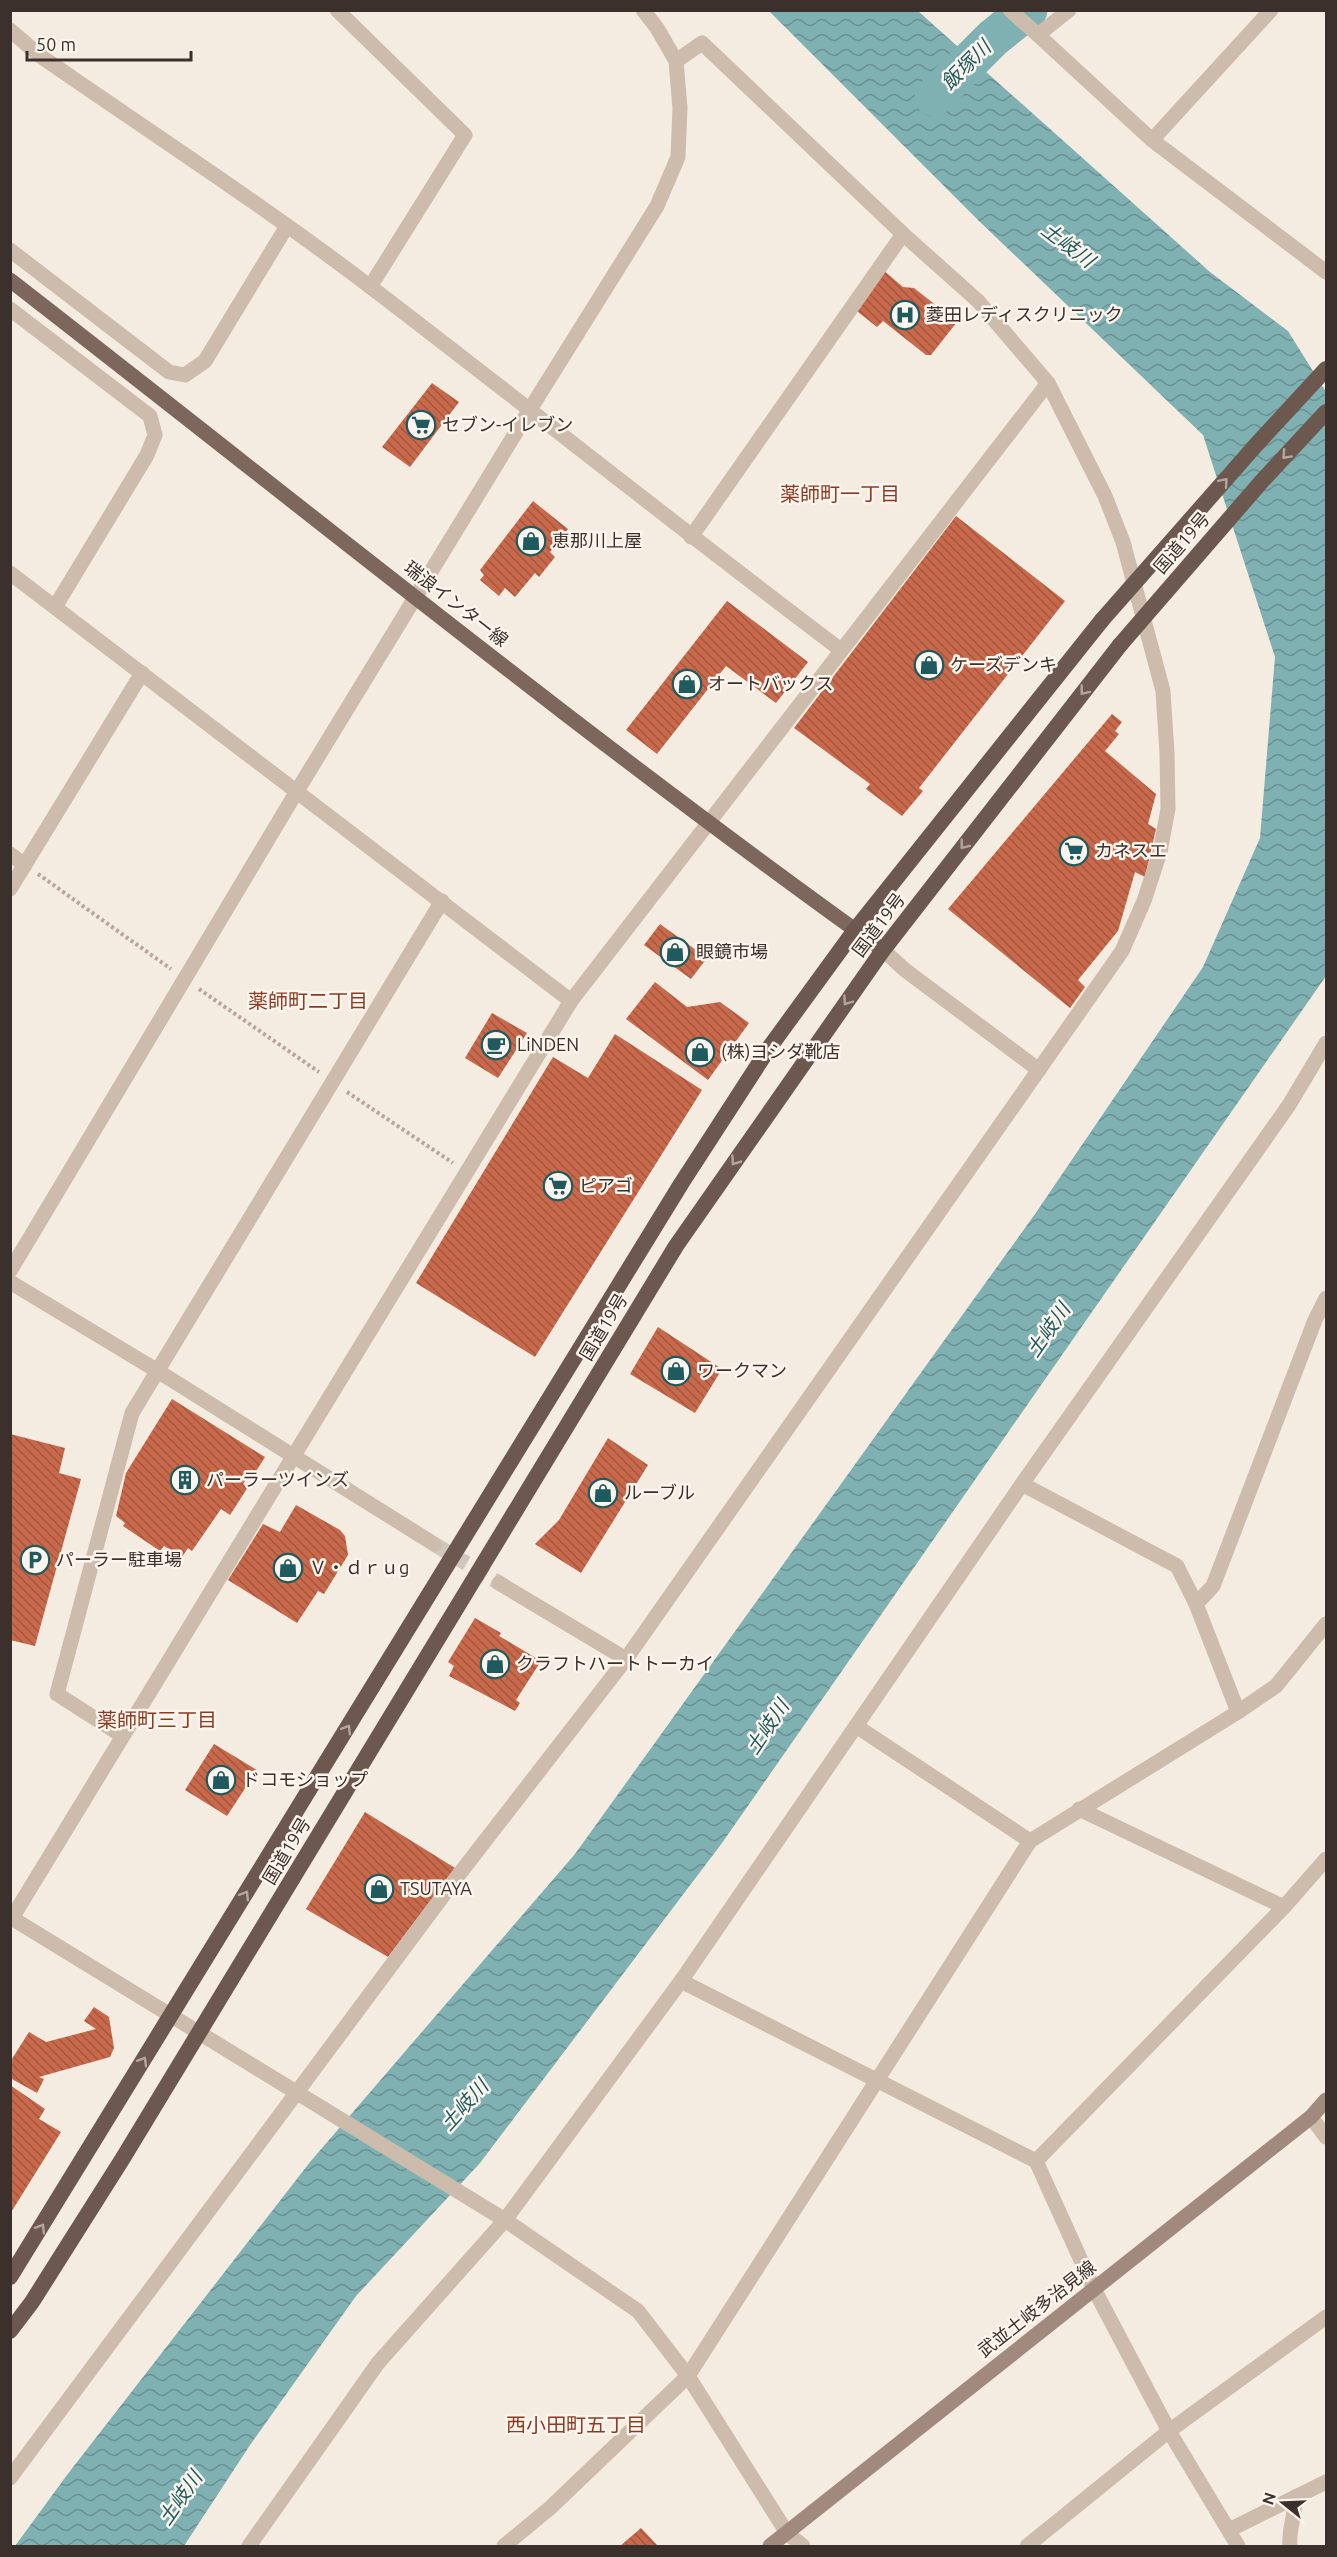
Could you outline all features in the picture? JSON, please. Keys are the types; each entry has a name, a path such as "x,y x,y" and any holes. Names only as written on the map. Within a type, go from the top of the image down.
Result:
{"highway":[{"name":"国道19号","path":"10,2277 681,1184 769,1048 855,930 1102,620 1326,369"},
{"name":"国道19号","path":"10,2331 32,2302 123,2158 676,1245 884,951 1120,645 1262,481 1326,412"}],"main road":[{"name":"瑞浪インター線","path":"10,280 416,599 708,821 884,951"},
{"name":"武並土岐多治見線","path":"770,2547 1311,2117 1326,2100"}],"street":[{"path":"336,10 465,135 370,287"},
{"path":"10,1271 297,791 657,206 678,157 680,108 676,61 657,28 643,10"},
{"path":"1010,10 1152,140 1326,272"},
{"path":"1038,35 1069,10"},
{"path":"1152,140 1271,10"},
{"path":"10,30 39,54 287,226 370,287 691,537 841,650"},
{"path":"10,2478 300,2093 457,1878 626,1659 1122,951 1144,901 1160,852 1168,808 1163,691 1123,542 1092,469 1048,382 978,301 903,234 702,43 676,61"},
{"path":"10,250 169,372 185,375 205,361 287,226"},
{"path":"691,537 903,234"},
{"path":"10,309 150,416 155,435 147,456 55,607"},
{"path":"803,2547 787,2533 688,2376 638,2311 505,2220 11,1918 121,1735 468,1173 571,1000 1048,382"},
{"path":"10,573 571,1000"},
{"path":"10,889 142,673"},
{"path":"10,854 25,865"},
{"path":"121,1735 57,1694 132,1413 156,1370 334,1083 442,901"},
{"path":"884,951 905,970 1039,1070"},
{"path":"249,2547 378,2363 505,2220 681,1981 1022,1484 1289,1105 1326,1043"},
{"path":"10,1282 435,1544"},
{"path":"1196,1604 1213,1586 1321,1324 1326,1298"},
{"path":"1022,1484 1177,1566 1196,1604 1238,1712"},
{"path":"499,1583 626,1659"},
{"path":"504,2547 549,2508 688,2376 1030,1841 1276,1686 1326,1624"},
{"path":"856,1726 1030,1841"},
{"path":"1079,1809 1284,1907"},
{"path":"1036,2161 1284,1907 1326,1859"},
{"path":"681,1981 1036,2161 1094,2289 1169,2431 1238,2547"},
{"path":"1311,2117 1326,2137"},
{"path":"1027,2547 1169,2431 1326,2317"},
{"path":"1229,2529 1326,2482"},
{"path":"1290,2547 1289,2538 1296,2513 1295,2497"}],"path":[{"path":"25,865 334,1083 468,1173"}],"water":[{"name":"土岐川","path":"769,11 918,11 1210,272 1288,331 1326,392 1326,976 722,1843 480,2163 356,2296 250,2445 184,2546 15,2546 67,2475 310,2162 575,1854 1035,1214 1203,967 1260,838 1275,657 1203,435 979,221"}],"building":[{"name":"菱田レディスクリニック","path":"883,270 903,287 914,288 957,322 931,355 926,355 883,321 877,327 853,308"},
{"name":"セブン-イレブン","path":"432,383 459,402 410,467 382,447"},
{"name":"恵那川上屋","path":"533,501 568,529 550,552 555,557 539,577 535,573 515,597 505,588 499,596 480,580 484,575 480,570"},
{"name":"ケーズデンキ","path":"956,516 1065,601 919,788 923,791 902,816 866,789 870,784 794,728"},
{"name":"オートバックス","path":"727,601 808,662 776,703 726,666 657,754 626,730"},
{"name":"カネスエ","path":"1112,714 1122,722 1115,731 1119,734 1105,751 1156,794 1148,824 1156,829 1145,877 1135,872 1118,931 1078,980 1085,987 1070,1008 948,909"},
{"name":"眼鏡市場","path":"660,924 707,958 691,979 644,945"},
{"name":"(株)ヨシダ靴店","path":"655,982 687,1007 720,1002 749,1023 708,1080 626,1019"},
{"name":"LiNDEN","path":"492,1013 527,1033 498,1078 465,1058"},
{"name":"ピアゴ","path":"615,1034 702,1090 535,1357 416,1283 553,1057 588,1078"},
{"name":"ワークマン","path":"658,1327 722,1369 695,1413 630,1374"},
{"name":"パーラーツインズ","path":"172,1399 265,1457 253,1476 250,1473 243,1484 248,1487 230,1515 221,1509 192,1551 188,1548 182,1557 164,1546 160,1551 123,1526 125,1523 116,1516 126,1473"},
{"name":"パーラー駐車場","path":"10,1434 65,1448 59,1473 81,1479 35,1646 10,1640"},
{"name":"ルーブル","path":"608,1438 648,1465 581,1573 535,1544 559,1520"},
{"name":"Ｖ・ｄｒｕg","path":"296,1505 340,1530 345,1536 348,1555 324,1594 318,1591 297,1623 228,1580 263,1524 280,1532"},
{"name":"クラフトハートトーカイ","path":"475,1618 501,1633 499,1636 541,1661 516,1700 520,1703 515,1711 449,1676 454,1666 448,1662"},
{"name":"ドコモショップ","path":"214,1744 257,1770 227,1816 185,1790"},
{"name":"TSUTAYA","path":"365,1812 455,1868 388,1957 306,1909"},
{"path":"94,2007 109,2017 114,2048 110,2057 39,2077 44,2079 37,2093 10,2078 10,2062 29,2032 46,2042 96,2029 84,2021"},
{"path":"10,2085 45,2109 39,2119 61,2132 10,2214"},
{"path":"641,2528 658,2546 620,2546"}],"waterway":[{"name":"飯塚川","path":"934,97 993,38 1028,10"}],"tunnel":[{"path":"434,1544 499,1583"}],"place":[{"name":"菱田レディスクリニック","path":"905,315"},
{"name":"セブン-イレブン","path":"421,425"},
{"name":"恵那川上屋","path":"531,541"},
{"name":"ケーズデンキ","path":"929,665"},
{"name":"オートバックス","path":"687,684"},
{"name":"カネスエ","path":"1074,851"},
{"name":"眼鏡市場","path":"675,952"},
{"name":"LiNDEN","path":"496,1045"},
{"name":"(株)ヨシダ靴店","path":"700,1052"},
{"name":"ピアゴ","path":"558,1186"},
{"name":"ワークマン","path":"676,1371"},
{"name":"パーラーツインズ","path":"185,1480"},
{"name":"ルーブル","path":"603,1493"},
{"name":"パーラー駐車場","path":"35,1560"},
{"name":"Ｖ・ｄｒｕg","path":"288,1568"},
{"name":"クラフトハートトーカイ","path":"495,1664"},
{"name":"ドコモショップ","path":"221,1780"},
{"name":"TSUTAYA","path":"379,1889"}],"district":[{"name":"薬師町一丁目","path":"840,494"},
{"name":"薬師町二丁目","path":"308,1001"},
{"name":"薬師町三丁目","path":"157,1720"},
{"name":"西小田町五丁目","path":"576,2425"}]}
